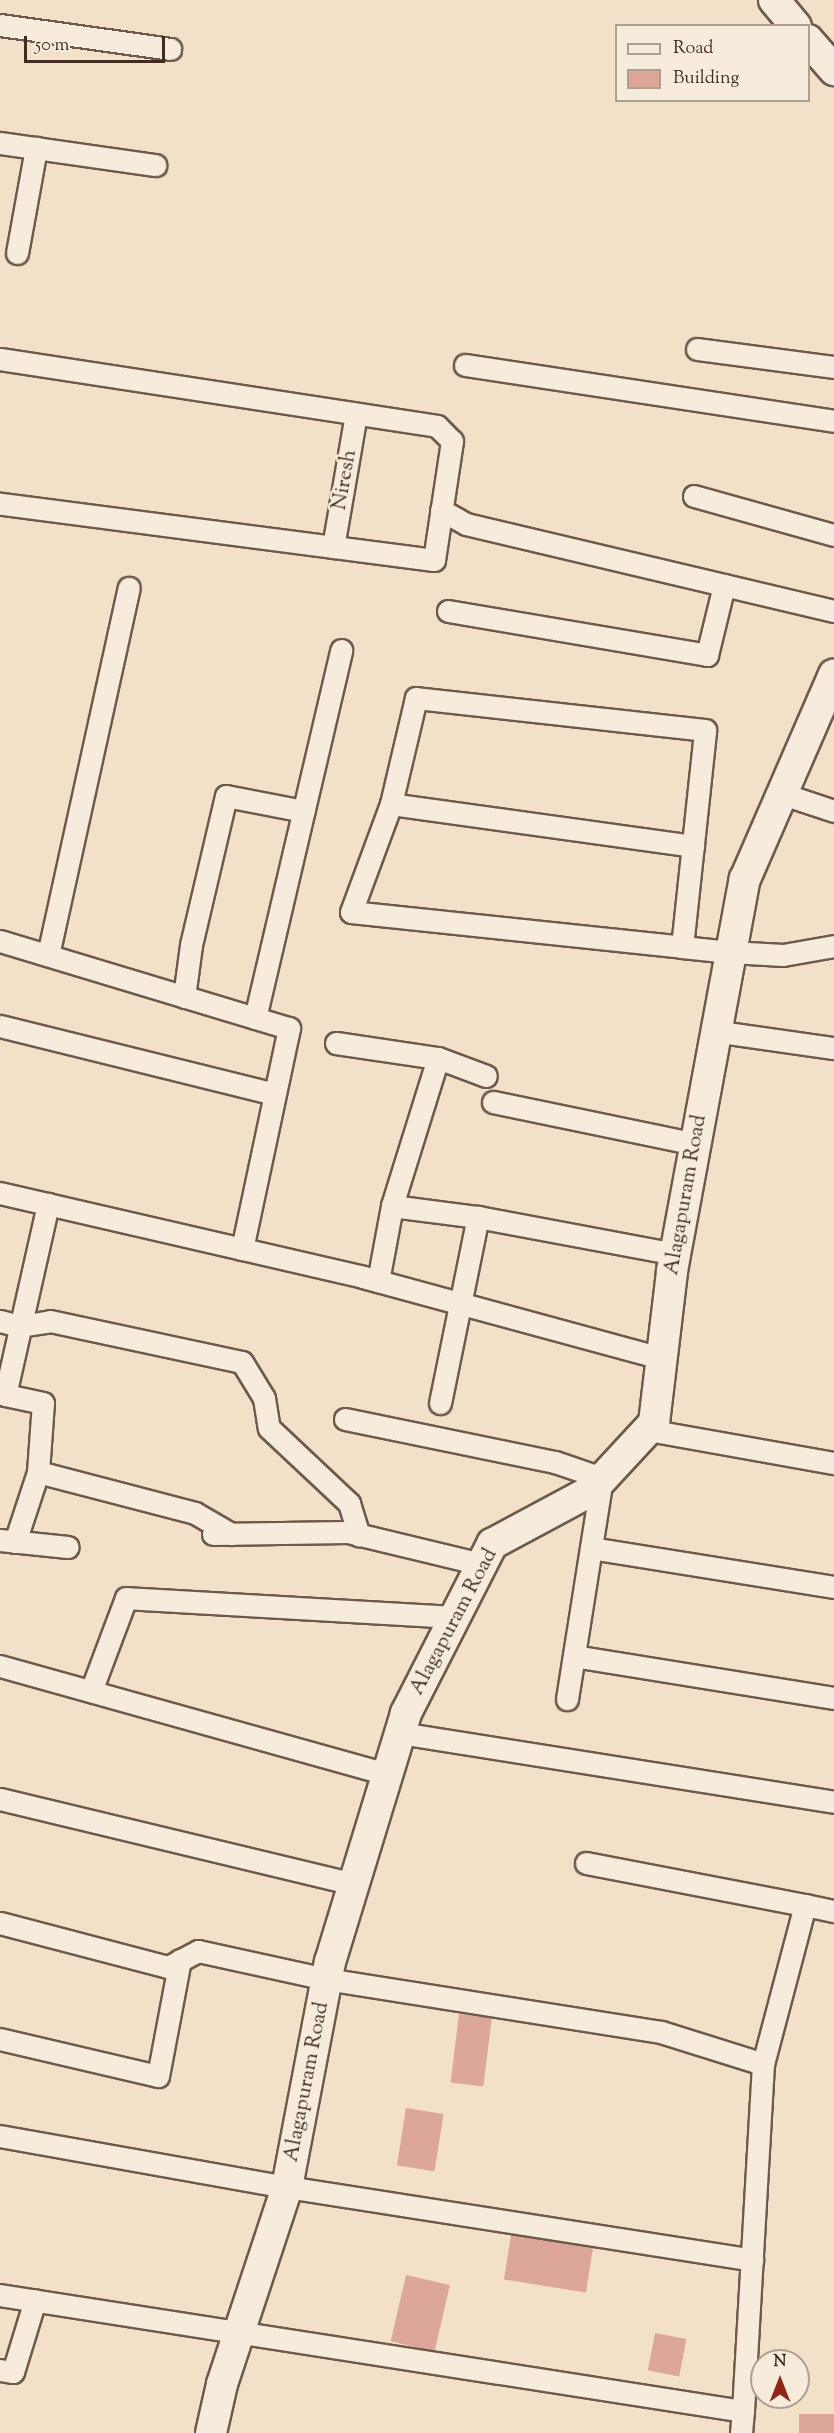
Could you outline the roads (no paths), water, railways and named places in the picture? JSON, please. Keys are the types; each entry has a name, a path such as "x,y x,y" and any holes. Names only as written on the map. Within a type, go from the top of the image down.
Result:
{"main road":[{"path":"774,0 794,24"},
{"path":"810,42 834,70"},
{"name":"Alagapuram Road","path":"211,2433 240,2330 287,2187 326,1979 400,1733 452,1617 492,1544 591,1491 654,1423 675,1254 714,1031 745,879 834,674"}],"street":[{"path":"0,25 170,49"},
{"path":"0,143 155,165"},
{"path":"16,253 36,148"},
{"path":"697,349 834,367"},
{"path":"0,358 437,426 452,441 434,560 0,504"},
{"path":"465,365 834,421"},
{"name":"Niresh","path":"333,547 356,414"},
{"path":"694,496 834,535"},
{"path":"441,510 466,524 834,611"},
{"path":"448,611 707,655 724,585"},
{"path":"48,955 129,588"},
{"path":"255,1018 341,650"},
{"path":"682,947 705,730 416,698 391,804 351,912 682,947 730,952 783,955 834,946"},
{"path":"783,794 834,811"},
{"path":"184,996 191,945 226,796 304,810"},
{"path":"391,804 693,846"},
{"path":"0,940 289,1028 242,1249"},
{"path":"0,1026 274,1094"},
{"path":"714,1031 834,1048"},
{"path":"336,1043 438,1058 486,1076"},
{"path":"378,1281 392,1206 438,1058"},
{"path":"493,1102 695,1144"},
{"path":"0,1193 378,1281 662,1358"},
{"path":"48,1204 10,1324 5,1395 43,1403 38,1472 8,1541 68,1547"},
{"path":"392,1206 478,1217 675,1254"},
{"path":"440,1403 478,1217"},
{"path":"10,1324 50,1321 242,1362 264,1398 269,1428 349,1503 359,1535"},
{"path":"345,1419 555,1462 602,1478 567,1699"},
{"path":"648,1430 834,1462"},
{"path":"38,1472 195,1513 222,1534 359,1535 481,1564"},
{"path":"591,1548 834,1587"},
{"path":"91,1691 126,1598 452,1617"},
{"path":"574,1656 834,1698"},
{"path":"0,1666 388,1774"},
{"path":"400,1733 834,1802"},
{"path":"0,1799 354,1884"},
{"path":"586,1863 834,1911"},
{"path":"741,2433 763,2064 805,1905"},
{"path":"0,1923 168,1967 198,1951 326,1979 661,2032 763,2064"},
{"path":"0,2039 158,2076 180,1960"},
{"path":"0,2136 287,2187 752,2260"},
{"path":"0,2295 240,2330 743,2411"},
{"path":"0,2370 14,2372 35,2300"}]}
